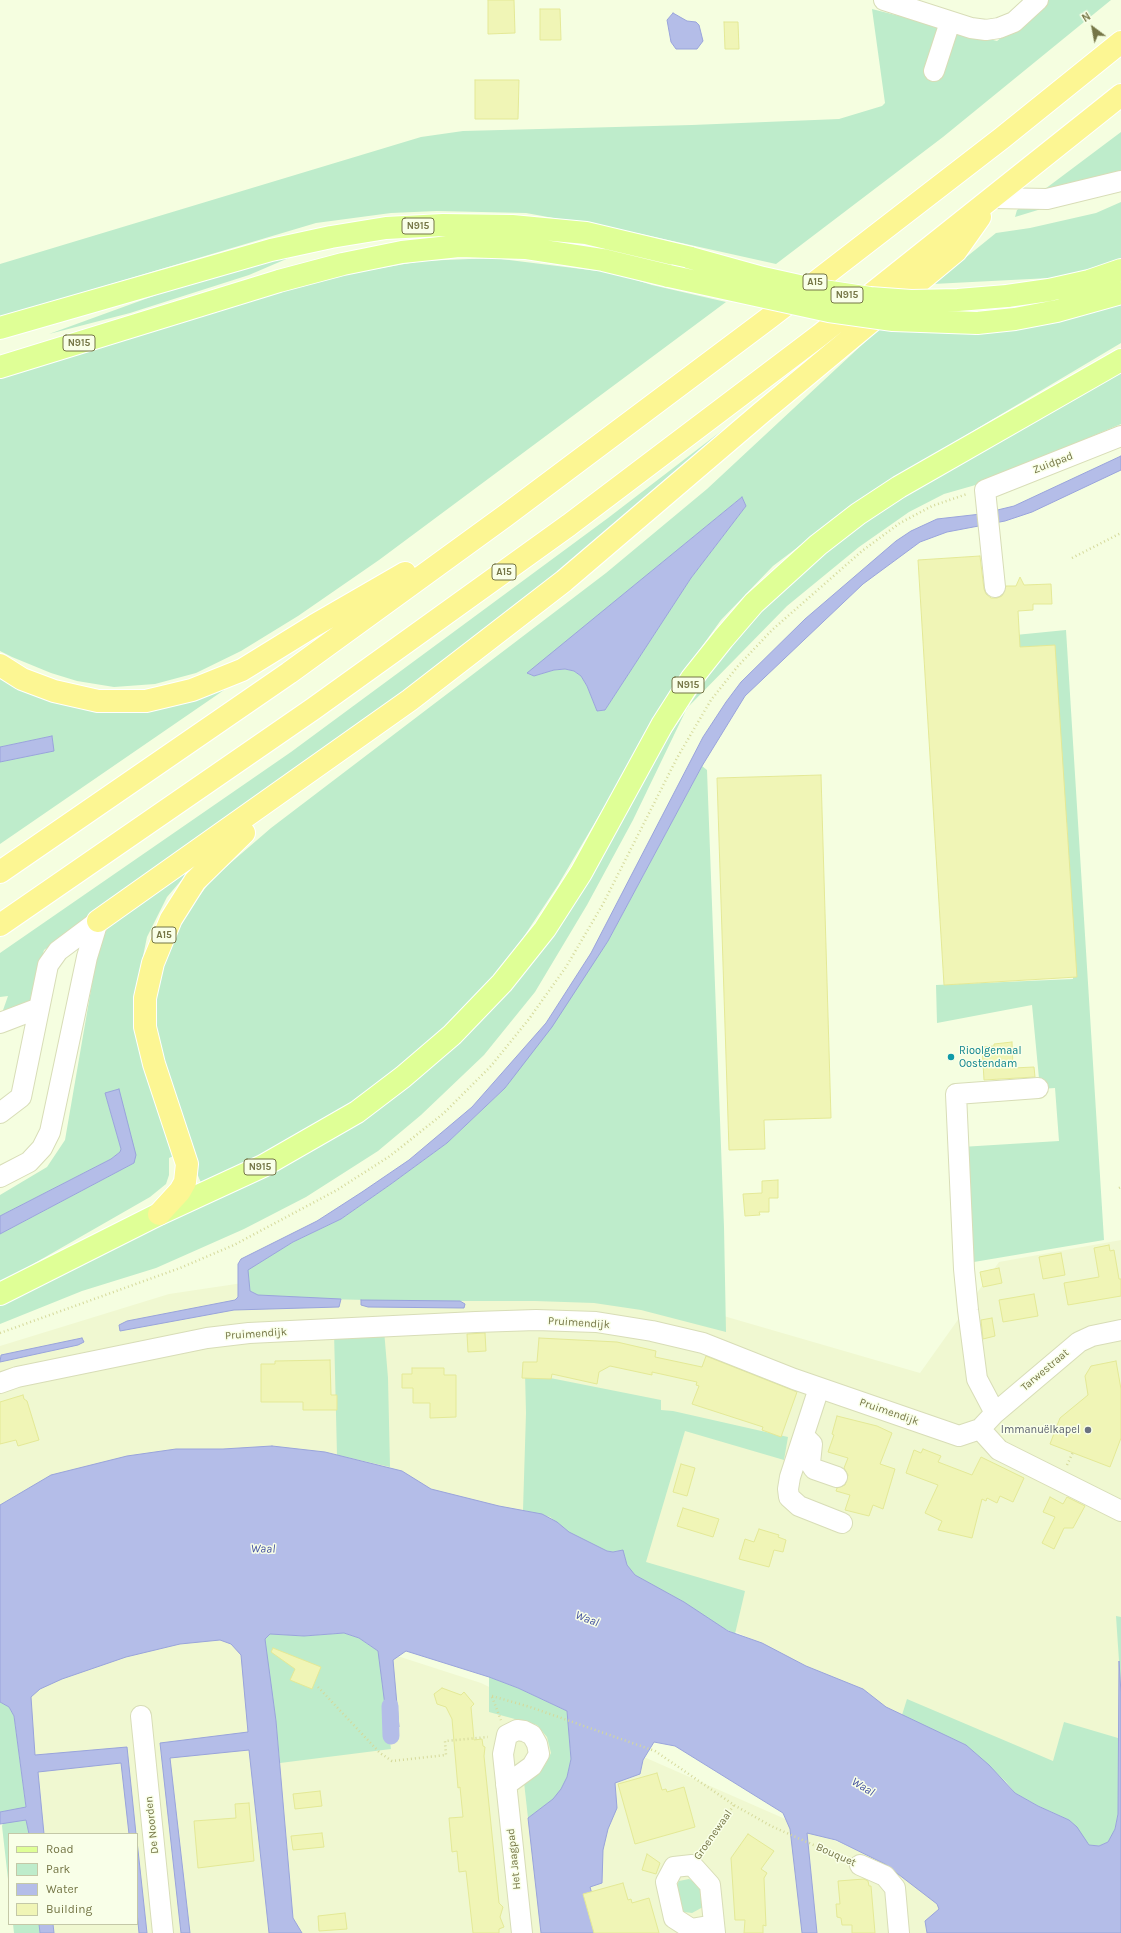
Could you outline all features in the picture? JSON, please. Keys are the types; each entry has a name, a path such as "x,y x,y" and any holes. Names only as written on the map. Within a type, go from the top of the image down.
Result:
{"highway":[{"name":"A15","path":"0,872 289,673 505,516 769,318 1002,138 1121,42"},
{"name":"A15","path":"0,925 313,709 569,525 820,335 1121,95"},
{"name":"A15","path":"98,922 283,792 410,700 564,580 761,413 956,251 993,198"},
{"name":"A15","path":"0,665 22,678 54,691 98,701 146,701 192,690 242,670 315,625 505,516"},
{"name":"A15","path":"159,1214 180,1191 185,1182 187,1164 154,1064 145,1027 145,998 153,963 171,919 195,881 228,847 260,819 283,792"}],"main road":[{"name":"N915","path":"0,328 271,250 331,237 386,228 443,225 512,226 586,233 691,258 762,278 817,290 870,298 911,301 958,300 1007,296 1049,290 1089,281 1121,270"},
{"name":"N915","path":"0,367 280,281 343,264 402,252 459,246 525,248 603,260 829,311 894,320 977,323 1057,311 1121,293"},
{"name":"N915","path":"0,1294 159,1214 263,1166 357,1112 403,1077 452,1035 502,983 544,929 581,872 662,725 692,678 723,639 754,604 784,575 858,514 899,487 1121,360"}],"street":[{"path":"884,0 971,28 999,28 1014,22 1038,0"},
{"path":"934,71 950,22"},
{"path":"993,198 1047,199 1121,181"},
{"name":"Zuidpad","path":"995,587 985,490 1121,436"},
{"path":"0,1177 29,1162 42,1148 50,1132 87,957 98,922"},
{"name":"A15","path":"0,1113 21,1097 48,965 58,951 98,922"},
{"path":"0,1023 39,1008"},
{"path":"995,1413 977,1379 968,1310 964,1269 956,1094 1038,1088"},
{"name":"Pruimendijk","path":"0,1383 17,1377 207,1338 249,1333 536,1320 596,1322 652,1330 702,1344 819,1388 960,1436 980,1429"},
{"name":"Tarwestraat","path":"980,1429 995,1413 1079,1342 1092,1336 1121,1330"},
{"path":"819,1388 790,1477 788,1489 789,1497 799,1506 842,1523"},
{"path":"980,1429 999,1450 1121,1511"},
{"path":"803,1438 809,1440 812,1444 810,1464 814,1469 837,1477"},
{"name":"De Noorden","path":"141,1716 163,1933"},
{"path":"506,1785 532,1766 539,1754 538,1744 532,1735 524,1731 517,1730 507,1735"},
{"name":"Het Jaagpad","path":"507,1735 503,1754 522,1933"},
{"name":"Groenewaal","path":"692,1865 710,1885 714,1929 691,1929 674,1918 666,1882 674,1867 692,1865"},
{"name":"Bouquet","path":"860,1865 885,1876 895,1888 899,1933"}],"path":[{"path":"1072,558 1121,533"},
{"path":"318,1687 380,1753 392,1761 446,1755 445,1741 507,1735"},
{"name":"Bouquet","path":"507,1735 492,1696 655,1751 734,1805 784,1832 860,1865"},
{"name":"Groenewaal","path":"692,1865 734,1805"}],"shaded area":[{"path":"1121,1240 1121,1815 1010,1771 546,1535 0,1520 0,1346 169,1294 256,1281 579,1274 920,1373 999,1262"},
{"path":"244,1631 348,1640 481,1683 530,1707 1045,1933 50,1933 49,1925 138,1925 138,1833 38,1833 20,1671"}],"green space":[{"path":"1048,0 1111,0 943,137 776,264 641,234 526,213 437,211 391,213 316,223 0,317 0,264 421,137 463,131 692,125 839,119 882,106 885,103 872,9 997,41"},
{"path":"1121,132 1121,182 1110,188 1015,217 1017,210"},
{"path":"1121,202 1121,263 1050,278 933,284 996,233 1030,228 1096,213"},
{"path":"291,257 249,275 130,313 49,334 181,286 243,267"},
{"path":"493,258 614,273 652,285 726,302 379,560 298,616 241,651 196,673 155,684 114,687 77,681 51,673 0,651 0,375 301,282 422,261"},
{"path":"1121,301 1121,343 921,462 823,528 773,566 721,620 685,670 558,885 507,962 455,1020 398,1071 278,1152 202,1185 187,1150 159,1050 154,1007 164,958 181,920 213,878 271,828 606,573 707,489 880,328 943,333 993,329","holes":["742,497 746,506 691,578 605,710 597,711 587,686 581,676 574,671 565,669 554,670 534,676 528,673"]},
{"path":"1121,369 1121,424 979,484 944,494 909,512 859,547 787,606 689,706 723,654 768,604 806,568 848,533 1002,435"},
{"path":"797,373 492,628 394,703 44,950 29,1003 2,1013 8,996 0,997 0,953 291,752 608,518"},
{"path":"1066,630 1104,1240 968,1263 961,1147 1059,1141 1055,1088 1040,1089 1032,1005 937,1023 936,985 1073,979 1067,824 985,638"},
{"path":"0,678 46,698 227,688 0,844 0,762 53,751 52,736 0,747"},
{"path":"686,711 633,820 587,905 535,992 484,1055 421,1115 378,1151 306,1197 244,1229 156,1268 82,1291 0,1324 0,1301 305,1155 398,1093 466,1032 633,791"},
{"path":"702,766 707,770 724,1227 726,1332 641,1310 594,1303 323,1299 258,1295 250,1291 247,1270 293,1242 341,1219 391,1184 447,1143 505,1088 608,941"},
{"path":"196,863 167,897 147,937 138,980 178,1154 169,1158 169,1175 166,1184 150,1197 0,1283 0,1234 134,1163 105,1093 121,1149 120,1152 111,1159 0,1216 0,1195 47,1167 65,1140 98,949 107,929 122,914"},
{"path":"384,1330 388,1378 390,1467 337,1455 334,1332"},
{"path":"525,1373 661,1400 661,1410 673,1411 788,1437 784,1460 685,1431 646,1562 745,1591 735,1634 719,1626 684,1602 635,1575 627,1565 623,1550 613,1552 607,1551 569,1532 550,1517 523,1510 526,1413"},
{"path":"1116,1616 1121,1617 1121,1693 1119,1661"},
{"path":"344,1633 359,1638 378,1651 391,1749 280,1763 276,1721 264,1639 270,1634 304,1636"},
{"path":"489,1677 518,1688 567,1711 571,1759 567,1777 561,1789 553,1799 528,1818 524,1782 535,1775 545,1765 551,1753 547,1737 537,1725 489,1712"},
{"path":"907,1699 1053,1761 1064,1722 1118,1738 1118,1814 1115,1829 1108,1842 1099,1846 1089,1845 1069,1820 1038,1806 1015,1793 1006,1782 966,1745 902,1715"},
{"path":"0,1702 9,1707 14,1716 26,1808 0,1812"},
{"path":"26,1819 29,1833 8,1833 8,1879 2,1826 3,1823"},
{"path":"689,1879 696,1883 702,1891 703,1907 692,1913 684,1912 679,1905 676,1887 679,1881"},
{"path":"13,1925 39,1925 40,1933 14,1933"}],"water":[{"path":"673,13 687,21 696,22 699,25 703,41 697,49 676,49 671,42 667,20"},
{"path":"1121,456 1121,470 1032,512 1005,521 947,532 920,542 863,584 745,696 702,766 608,941 552,1027 505,1088 447,1143 391,1184 341,1219 293,1242 248,1270 250,1291 258,1295 341,1299 339,1307 234,1310 120,1331 119,1325 127,1321 235,1300 238,1297 238,1264 241,1259 317,1221 362,1192 409,1160 472,1107 546,1023 591,953 703,737 726,702 741,682 805,619 896,541 911,531 937,519 981,514 1014,506"},
{"path":"742,497 746,506 691,578 605,710 597,711 587,686 581,676 574,671 565,669 554,670 534,676 527,673"},
{"path":"52,736 54,751 0,762 0,747"},
{"path":"119,1089 136,1155 134,1163 0,1234 0,1216 111,1159 120,1152 121,1149 105,1093"},
{"path":"361,1300 460,1301 465,1304 464,1308 368,1307 361,1305"},
{"path":"82,1338 84,1342 78,1345 0,1362 1,1355"},
{"name":"Waal","path":"272,1446 325,1452 402,1471 431,1489 499,1506 542,1514 557,1522 569,1532 607,1551 613,1552 623,1550 627,1565 635,1575 684,1602 728,1631 762,1643 806,1666 863,1689 886,1707 966,1745 989,1765 1015,1793 1038,1806 1069,1820 1077,1827 1089,1845 1099,1846 1108,1842 1115,1829 1118,1814 1119,1661 1121,1693 1121,1933 927,1933 925,1921 939,1909 937,1904 885,1864 836,1840 807,1833 817,1933 802,1933 790,1829 783,1813 675,1746 654,1742 643,1760 640,1774 615,1783 617,1808 608,1829 603,1850 602,1883 590,1887 603,1933 541,1933 528,1818 553,1799 561,1789 567,1777 571,1759 567,1711 518,1688 489,1677 406,1651 393,1660 399,1727 388,1729 378,1651 359,1638 344,1633 304,1636 270,1634 265,1639 276,1721 293,1918 302,1933 269,1933 249,1750 170,1758 190,1933 181,1933 160,1743 248,1732 241,1655 231,1644 220,1640 180,1644 126,1657 62,1679 40,1689 31,1697 35,1755 127,1747 136,1833 129,1833 121,1763 38,1772 44,1833 29,1833 26,1820 0,1824 0,1812 26,1807 14,1716 9,1707 0,1702 0,1505 51,1475 127,1456 176,1449 223,1449"},
{"path":"138,1850 147,1933 139,1933 138,1922"},
{"path":"39,1925 53,1925 54,1933 40,1933"}],"building":[{"path":"488,0 514,0 515,33 488,34"},
{"path":"540,9 560,9 561,40 540,40"},
{"path":"724,22 738,22 739,49 725,49"},
{"path":"475,80 519,80 518,119 475,119"},
{"path":"980,556 984,589 986,594 991,598 1002,596 1006,586 1016,586 1020,577 1024,585 1051,584 1052,604 1033,604 1033,610 1018,611 1020,647 1055,645 1077,977 944,985 918,560"},
{"path":"821,775 831,1118 764,1120 765,1149 729,1150 717,778"},
{"path":"1012,1042 1013,1068 1034,1067 1035,1077 984,1080 982,1047"},
{"path":"778,1180 778,1198 769,1198 769,1212 759,1212 760,1215 745,1216 743,1194 762,1193 762,1181"},
{"path":"1109,1245 1110,1251 1114,1250 1119,1279 1121,1279 1121,1296 1068,1305 1064,1283 1099,1277 1094,1248"},
{"path":"1061,1253 1065,1275 1043,1279 1039,1257"},
{"path":"999,1268 1002,1283 983,1287 980,1272"},
{"path":"1034,1294 1038,1316 1003,1322 999,1300"},
{"path":"992,1318 995,1336 983,1339 981,1320"},
{"path":"485,1333 486,1351 468,1352 467,1334"},
{"path":"539,1338 617,1342 656,1351 655,1357 702,1367 706,1356 797,1392 781,1437 762,1430 763,1427 692,1404 699,1386 696,1385 697,1382 652,1372 652,1375 610,1366 599,1372 597,1384 552,1374 551,1379 522,1378 523,1362 537,1362"},
{"path":"330,1360 331,1395 337,1395 337,1410 303,1410 303,1402 261,1402 261,1364 275,1364 275,1361"},
{"name":"Immanuëlkapel","path":"1116,1361 1121,1389 1121,1438 1110,1467 1050,1444 1060,1418 1088,1395 1085,1376 1091,1366"},
{"path":"412,1368 444,1368 444,1375 456,1375 456,1417 430,1418 430,1403 413,1403 413,1388 402,1388 402,1374 412,1374"},
{"path":"23,1395 24,1399 27,1401 39,1440 18,1446 16,1440 0,1444 0,1402"},
{"path":"837,1416 877,1426 892,1433 880,1464 895,1469 883,1509 873,1505 869,1516 845,1510 850,1495 836,1491 837,1488 845,1485 848,1475 844,1468 848,1458 828,1452 834,1435 832,1434"},
{"path":"923,1449 941,1456 938,1462 972,1475 981,1457 1024,1478 1013,1502 1000,1496 997,1503 987,1498 986,1501 982,1499 972,1538 938,1530 942,1521 925,1513 938,1485 906,1473 914,1450 921,1453"},
{"path":"681,1464 695,1468 687,1496 673,1492"},
{"path":"1050,1497 1063,1504 1067,1497 1085,1506 1073,1528 1064,1528 1054,1549 1042,1543 1055,1517 1043,1512"},
{"path":"683,1508 719,1519 713,1537 677,1526"},
{"path":"759,1529 779,1535 778,1537 786,1540 783,1552 774,1550 769,1567 739,1559 745,1539 754,1542"},
{"path":"273,1648 321,1667 312,1689 290,1680 295,1669 271,1652"},
{"path":"442,1688 461,1695 464,1692 474,1704 471,1707 474,1740 482,1739 483,1746 485,1747 484,1756 499,1903 503,1907 500,1917 504,1927 499,1929 499,1933 473,1933 466,1871 459,1872 457,1851 452,1852 449,1818 463,1817 460,1787 458,1788 452,1719 446,1707 437,1704 434,1694"},
{"path":"657,1773 662,1790 666,1789 667,1792 684,1787 695,1827 635,1844 618,1784"},
{"path":"320,1791 322,1806 295,1809 293,1794"},
{"path":"249,1803 254,1861 198,1868 194,1821 236,1818 235,1804"},
{"path":"322,1833 324,1847 293,1850 291,1836"},
{"path":"748,1834 774,1851 761,1869 767,1873 764,1878 766,1926 763,1925 763,1933 744,1933 745,1920 735,1920 731,1858"},
{"path":"647,1854 660,1863 656,1874 642,1870"},
{"path":"864,1879 868,1881 869,1886 871,1886 875,1933 852,1933 852,1925 842,1925 841,1918 837,1917 836,1904 840,1904 838,1881"},
{"path":"623,1883 628,1900 631,1899 632,1903 649,1898 659,1933 594,1933 583,1894"},
{"path":"345,1913 347,1929 319,1931 318,1916"}],"waterway":[{"path":"390,1706 391,1736"}],"place":[{"name":"Rioolgemaal Oostendam","path":"951,1057"},
{"name":"Immanuëlkapel","path":"1088,1430"}]}
